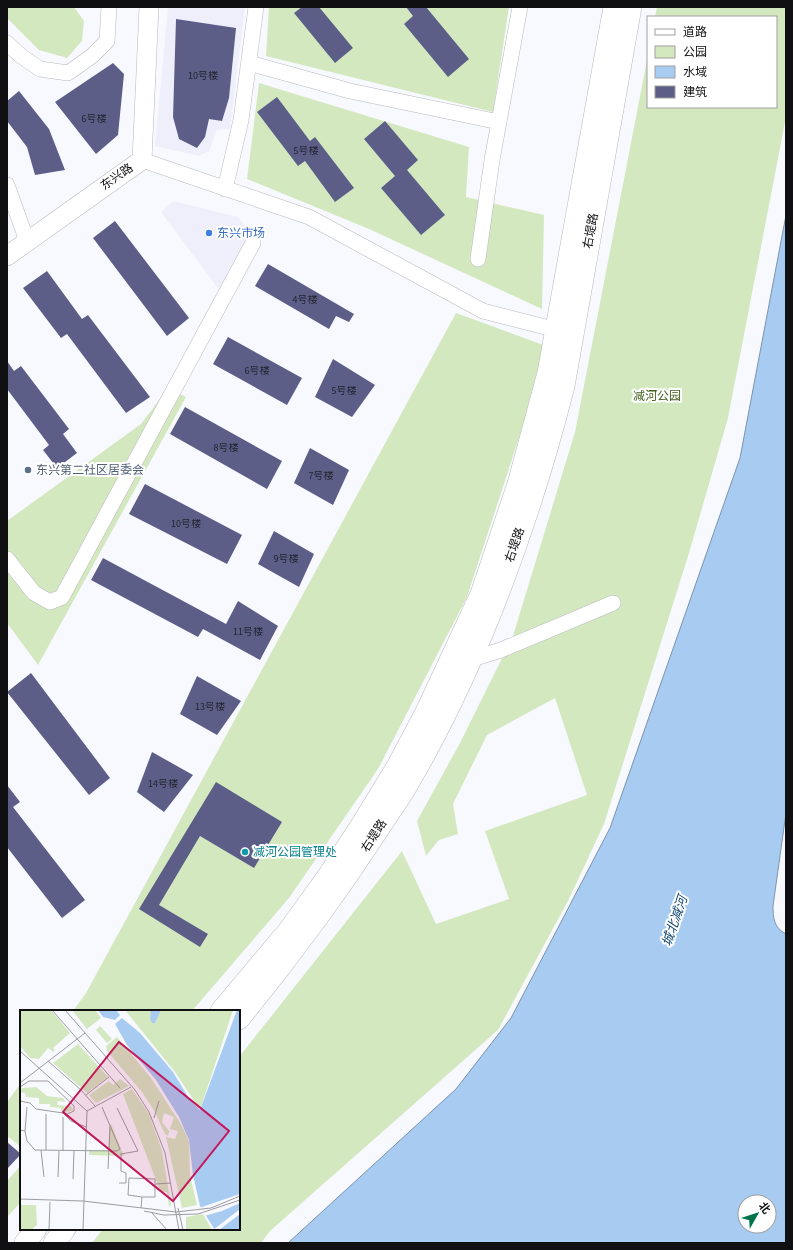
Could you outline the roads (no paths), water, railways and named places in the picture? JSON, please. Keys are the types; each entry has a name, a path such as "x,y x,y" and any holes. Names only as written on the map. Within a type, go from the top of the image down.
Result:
{"main road":[{"name":"右堤路","path":"222,1010 288,930 328,876 398,765 426,712 481,594 503,533 536,423 557,330 614,7"},
{"name":"右堤路","path":"240,1018 295,950 342,886 409,782 472,659 516,542 558,407 631,7"},
{"path":"25,1243 35,1230"},
{"path":"54,1243 65,1230"}],"street":[{"path":"7,43 21,56 40,69 68,73 107,42 110,7"},
{"name":"东兴路","path":"7,256 142,160 149,7"},
{"path":"225,190 241,120 256,7"},
{"path":"478,259 499,122 520,7"},
{"path":"249,63 350,91 499,122"},
{"path":"142,160 309,218 483,311 557,330"},
{"path":"7,185 27,241"},
{"path":"7,559 34,593 50,602 62,598 253,243"},
{"path":"472,659 508,647 613,603"}],"water":[{"name":"城北减河","path":"786,215 786,813 773,915 779,929 786,934 786,1243 288,1243 456,1089 511,1018 610,828 740,458"}],"place":[{"name":"东兴市场","path":"209,233"},
{"name":"东兴第二社区居委会","path":"28,470"},
{"name":"减河公园管理处","path":"245,852"}],"park label":[{"name":"减河公园","path":"657,396"}]}
